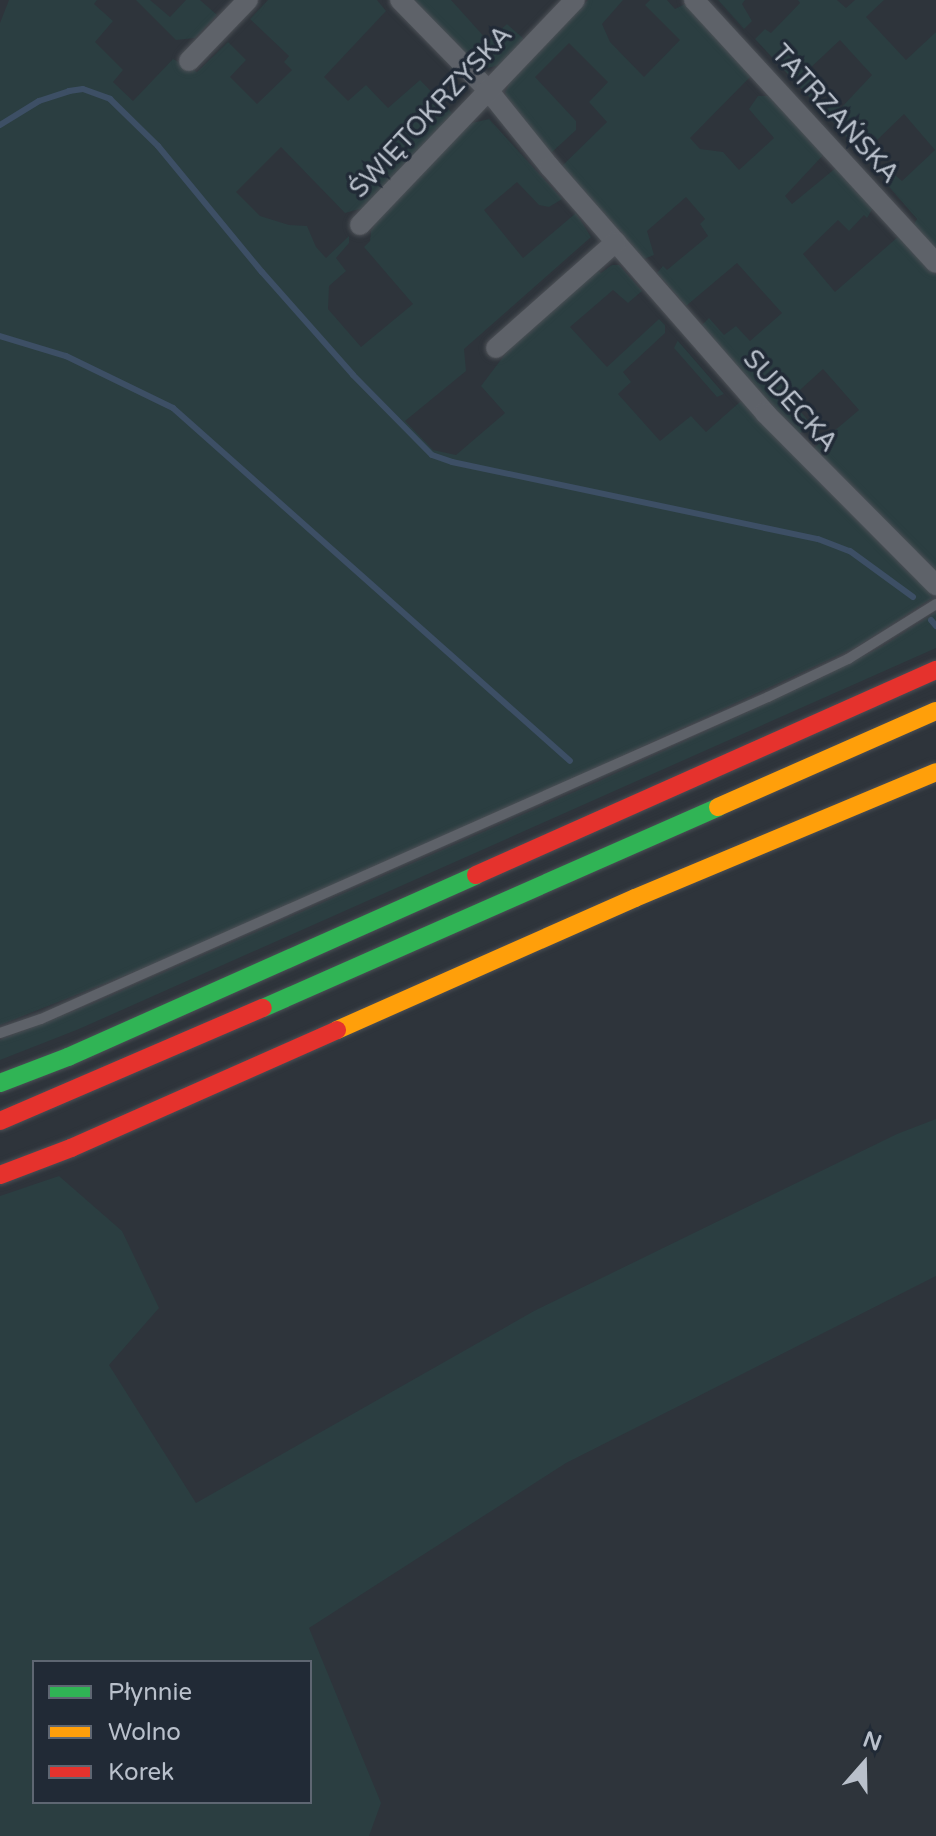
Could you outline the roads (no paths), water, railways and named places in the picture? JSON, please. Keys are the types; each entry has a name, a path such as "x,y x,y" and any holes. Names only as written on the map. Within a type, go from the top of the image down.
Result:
{"main road":[{"path":"0,1083 68,1057 936,670"},
{"path":"0,1121 84,1087 936,711"},
{"path":"0,1175 71,1148 649,892 936,772"}],"street":[{"path":"189,61 248,0"},
{"name":"SUDECKA","path":"400,0 488,90 765,413 936,585"},
{"name":"ŚWIĘTOKRZYSKA","path":"360,225 575,0"},
{"name":"TATRZAŃSKA","path":"694,0 936,263"},
{"path":"496,348 616,242"}],"lane":[{"path":"0,1033 41,1019 768,697 848,659 936,604"}],"waterway":[{"path":"0,125 39,101 69,91 83,89 110,99 158,146 262,272 353,375 432,455 452,462 818,539 850,551 913,597"},
{"path":"0,336 66,356 173,408 570,761"},
{"path":"931,620 936,626"}]}
